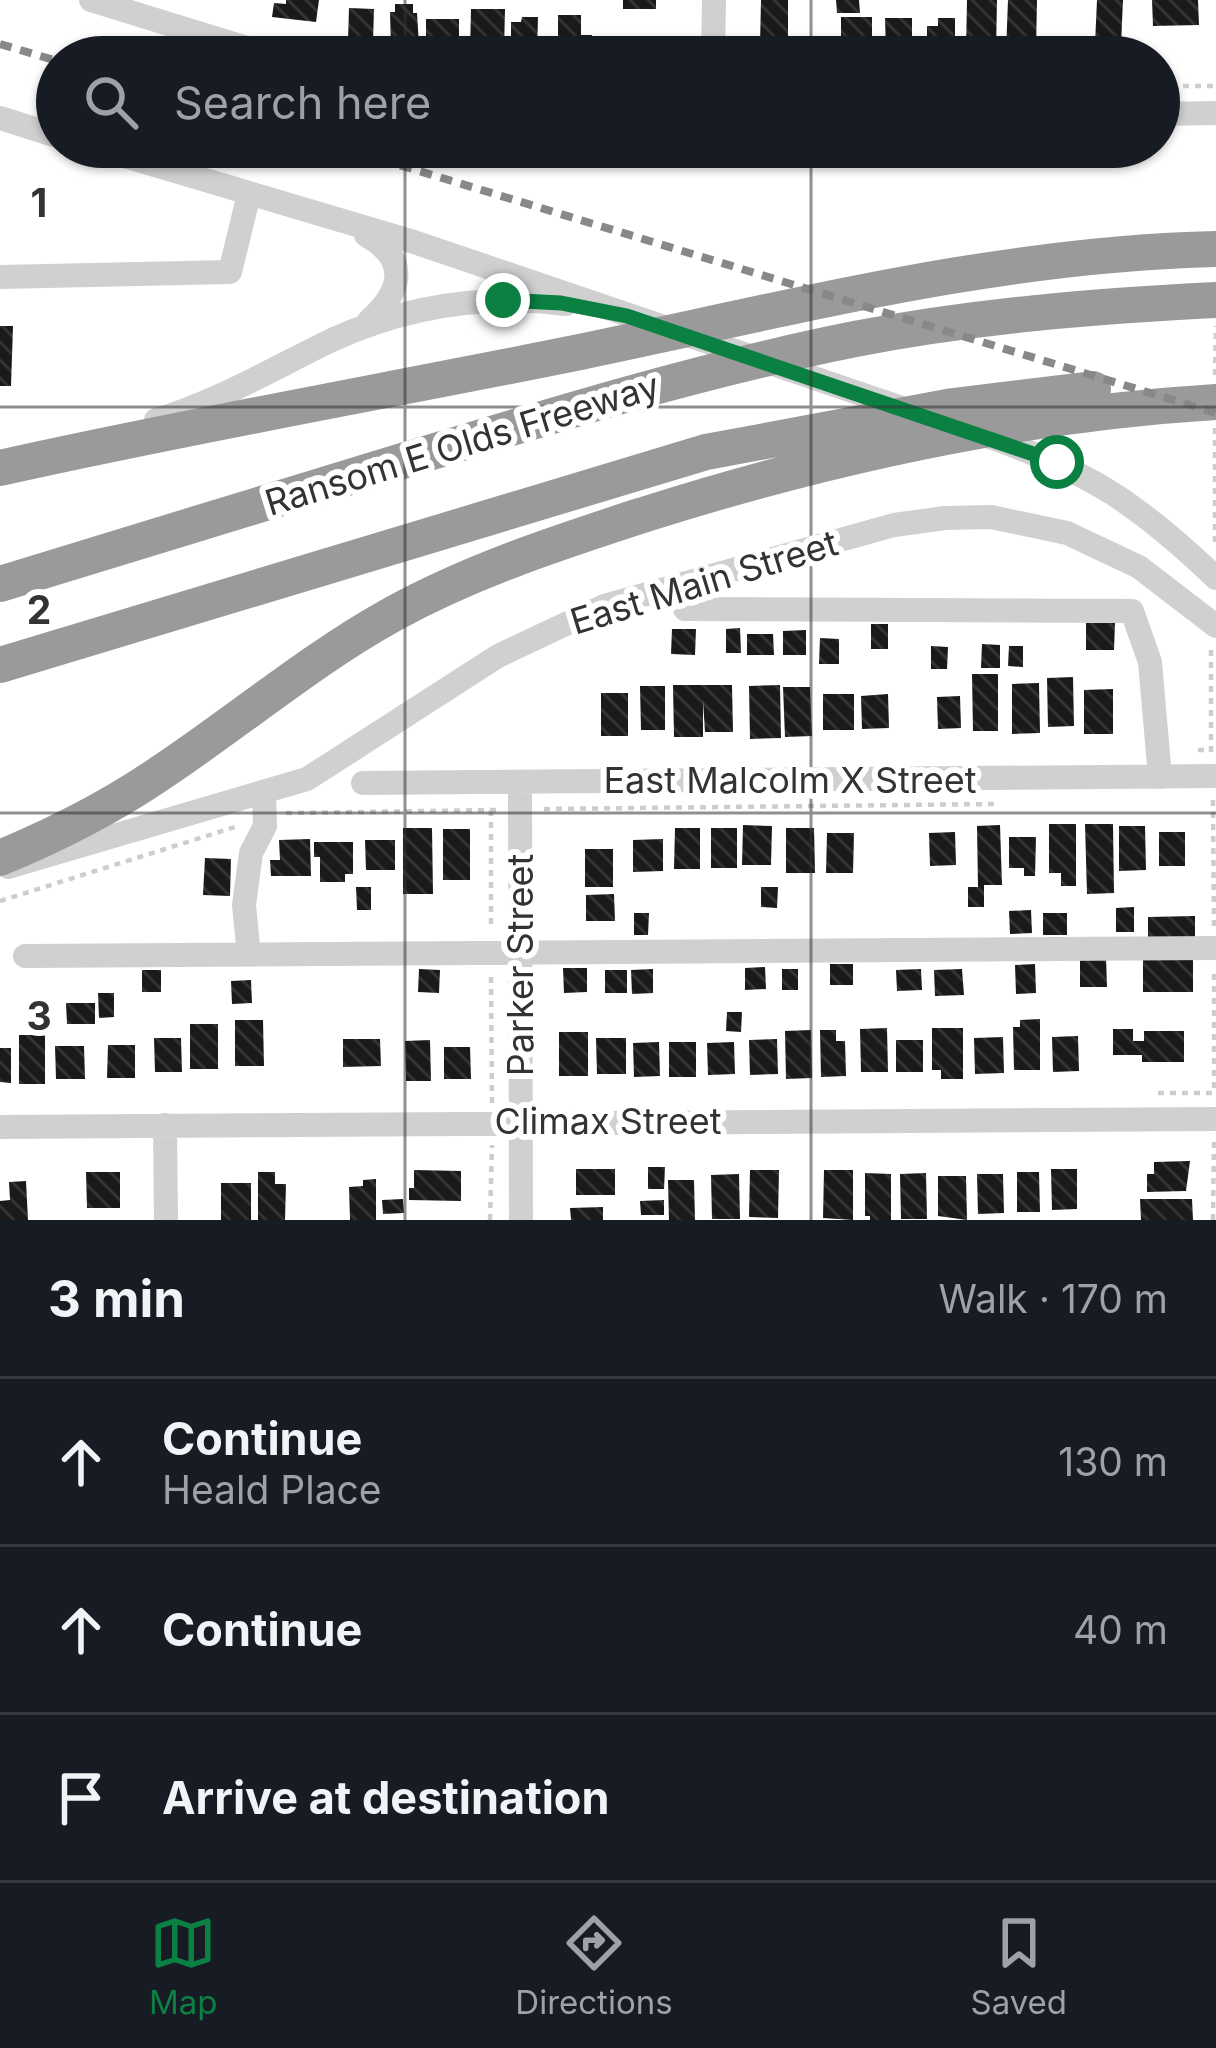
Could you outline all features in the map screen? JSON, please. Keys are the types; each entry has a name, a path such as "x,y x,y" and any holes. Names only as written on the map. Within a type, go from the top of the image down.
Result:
{"highway":[{"path":"0,468 967,271 1113,254 1216,249"},
{"name":"Ransom E Olds Freeway","path":"0,584 604,400 752,361 913,330 1076,309 1216,300"},
{"path":"0,665 618,476 742,446 1000,399 1216,381"},
{"path":"0,858 139,788 320,658 425,597 522,556 751,482 971,431 1216,402"}],"street":[{"path":"91,0 208,36"},
{"path":"713,36 714,0"},
{"path":"1180,114 1216,113"},
{"path":"0,118 36,129"},
{"path":"163,168 414,242 1057,462 1141,510 1216,578"},
{"path":"0,277 230,272 249,194"},
{"path":"348,225 380,243 390,254 396,273 390,300 362,328"},
{"path":"36,460 196,406 362,328 429,308 494,300 561,303 627,316"},
{"name":"East Main Street","path":"0,868 265,805 498,656 574,618 641,594 921,520 991,517 1066,533 1139,567 1215,625"},
{"path":"686,609 1132,611 1150,662 1160,777"},
{"name":"East Malcolm X Street","path":"363,783 1160,777 1214,789"},
{"name":"Parker Street","path":"521,1220 520,809 531,782"},
{"path":"249,955 244,905 251,853 265,826 265,805"},
{"path":"25,956 1215,948"},
{"name":"Climax Street","path":"0,1127 1215,1119"},
{"path":"165,1125 166,1220"}],"path":[{"path":"1180,86 1216,86"},
{"path":"1214,517 1215,553"},
{"path":"1213,1220 1214,789 1210,750 1215,625"},
{"path":"1158,751 1210,750"},
{"path":"531,782 546,809"},
{"path":"0,902 265,805 313,811 998,804"},
{"path":"490,1220 491,810"}],"building":[{"path":"286,0 319,0 316,22 272,17 274,3 286,4"},
{"path":"623,0 656,0 656,9 623,9"},
{"path":"761,0 788,0 788,36 760,36"},
{"path":"836,0 859,0 860,13 837,13"},
{"path":"967,0 997,0 996,36 966,36"},
{"path":"1008,0 1037,0 1036,36 1007,36"},
{"path":"1097,0 1123,0 1121,36 1095,36"},
{"path":"1152,0 1198,0 1199,25 1153,26"},
{"path":"395,4 413,4 418,36 391,36 390,12 395,12"},
{"path":"349,8 374,9 373,36 348,36"},
{"path":"471,9 505,9 504,36 470,36"},
{"path":"558,15 581,15 581,35 592,35 592,36 558,36"},
{"path":"522,17 538,17 537,36 511,36 511,22 521,22"},
{"path":"841,17 872,17 872,36 841,36"},
{"path":"885,18 912,18 912,36 886,36"},
{"path":"938,18 955,18 955,36 927,36 927,26 938,26"},
{"path":"426,19 459,19 459,36 426,36"},
{"path":"0,326 13,326 11,386 0,386"},
{"path":"1086,623 1115,623 1114,650 1086,650"},
{"path":"871,624 888,624 888,649 871,649"},
{"path":"740,628 741,653 726,653 726,629"},
{"path":"672,629 696,629 695,655 671,654"},
{"path":"806,630 806,655 783,655 783,631"},
{"path":"747,634 773,634 774,655 747,655"},
{"path":"820,638 839,639 839,664 819,664"},
{"path":"982,644 1000,645 1000,668 981,668"},
{"path":"931,646 948,647 947,669 931,669"},
{"path":"1009,646 1023,646 1023,667 1008,666"},
{"path":"972,674 998,674 998,731 973,731"},
{"path":"1073,677 1074,726 1048,727 1047,678"},
{"path":"1039,683 1040,733 1012,734 1012,684"},
{"path":"673,685 732,685 733,732 705,732 703,701 703,737 674,737"},
{"path":"780,685 781,738 750,739 749,686"},
{"path":"640,686 665,686 665,730 641,730"},
{"path":"783,687 810,687 812,736 785,737"},
{"path":"1113,689 1113,734 1084,734 1084,690"},
{"path":"601,693 628,693 628,736 601,736"},
{"path":"823,694 854,694 854,730 823,730"},
{"path":"888,694 889,728 862,729 861,696"},
{"path":"960,696 961,728 938,729 937,697"},
{"path":"1049,824 1076,824 1076,886 1061,886 1061,873 1049,873"},
{"path":"1085,824 1113,824 1114,893 1087,894"},
{"path":"743,825 772,826 771,865 742,865"},
{"path":"1000,825 1002,885 984,885 984,907 968,907 968,887 978,887 977,826"},
{"path":"1119,826 1145,826 1146,870 1119,871"},
{"path":"403,828 432,828 433,894 403,894"},
{"path":"675,828 700,828 700,869 674,869"},
{"path":"711,828 737,828 737,868 711,868"},
{"path":"786,828 814,828 815,873 786,873"},
{"path":"443,829 470,829 470,880 443,880"},
{"path":"955,832 956,865 930,866 929,833"},
{"path":"1159,832 1185,832 1185,866 1159,866"},
{"path":"827,833 854,833 853,873 826,873"},
{"path":"1009,837 1036,837 1035,876 1024,876 1024,868 1009,868"},
{"path":"310,839 311,876 271,876 270,860 280,860 279,840"},
{"path":"663,839 663,871 633,872 633,840"},
{"path":"365,840 395,840 395,870 366,870"},
{"path":"314,842 353,842 353,874 345,874 345,882 320,882 320,857 314,857"},
{"path":"585,849 613,849 613,887 585,887"},
{"path":"205,858 231,859 230,896 203,895"},
{"path":"356,887 371,887 371,910 357,910"},
{"path":"761,887 778,887 777,908 761,907"},
{"path":"614,894 615,921 586,921 586,895"},
{"path":"1134,907 1134,932 1116,932 1116,908"},
{"path":"1031,910 1032,933 1010,934 1009,911"},
{"path":"634,913 649,913 648,935 634,935"},
{"path":"1043,913 1067,913 1067,935 1043,935"},
{"path":"1195,916 1195,940 1148,941 1148,917"},
{"path":"1106,957 1107,987 1080,987 1080,958"},
{"path":"1143,958 1193,958 1193,992 1143,992"},
{"path":"830,964 853,964 853,985 830,985"},
{"path":"1035,964 1036,993 1016,994 1015,965"},
{"path":"765,967 766,989 745,990 745,968"},
{"path":"563,968 587,968 587,992 564,993"},
{"path":"419,969 440,970 439,993 418,992"},
{"path":"653,969 653,993 632,994 631,970"},
{"path":"782,969 798,969 798,990 782,990"},
{"path":"921,969 922,990 897,991 896,970"},
{"path":"962,969 964,995 935,996 934,970"},
{"path":"142,970 161,970 161,992 142,992"},
{"path":"605,970 627,970 627,993 605,993"},
{"path":"251,980 252,1003 232,1004 231,981"},
{"path":"98,993 114,993 114,1017 99,1018"},
{"path":"66,1003 95,1003 95,1024 67,1024"},
{"path":"727,1012 742,1012 741,1032 726,1031"},
{"path":"1040,1019 1040,1070 1014,1070 1013,1027 1020,1027 1020,1020"},
{"path":"235,1020 263,1020 264,1066 235,1066"},
{"path":"190,1024 218,1024 218,1069 190,1069"},
{"path":"887,1028 888,1072 861,1072 860,1029"},
{"path":"932,1028 963,1028 963,1079 941,1079 941,1070 932,1070"},
{"path":"1113,1029 1133,1029 1133,1041 1144,1041 1144,1031 1184,1031 1184,1062 1142,1062 1142,1055 1113,1055"},
{"path":"811,1030 812,1078 786,1079 785,1031"},
{"path":"820,1030 836,1030 836,1041 845,1041 846,1076 821,1077"},
{"path":"559,1032 588,1032 588,1076 559,1076"},
{"path":"19,1035 45,1035 45,1084 19,1084"},
{"path":"1078,1036 1079,1071 1053,1072 1052,1037"},
{"path":"1003,1037 1004,1073 975,1074 974,1038"},
{"path":"154,1038 181,1038 182,1072 155,1072"},
{"path":"596,1038 626,1038 626,1074 597,1074"},
{"path":"343,1039 380,1039 381,1066 343,1067"},
{"path":"777,1039 778,1074 750,1075 749,1040"},
{"path":"430,1040 431,1081 406,1081 405,1041"},
{"path":"896,1040 923,1040 923,1072 896,1072"},
{"path":"659,1042 660,1076 634,1077 633,1043"},
{"path":"669,1042 696,1042 696,1077 669,1077"},
{"path":"734,1042 735,1074 708,1075 707,1043"},
{"path":"108,1045 135,1045 135,1078 107,1078"},
{"path":"55,1046 84,1046 85,1079 56,1079"},
{"path":"444,1047 470,1047 471,1079 444,1079"},
{"path":"0,1048 11,1048 11,1083 0,1082"},
{"path":"1190,1161 1186,1191 1147,1192 1147,1174 1154,1174 1154,1162"},
{"path":"648,1167 665,1167 664,1189 648,1189"},
{"path":"576,1169 615,1169 615,1195 576,1195"},
{"path":"1051,1169 1077,1169 1077,1209 1052,1210"},
{"path":"414,1170 461,1171 461,1201 409,1200"},
{"path":"750,1170 779,1170 778,1218 749,1217"},
{"path":"824,1170 853,1170 853,1220 823,1218"},
{"path":"86,1172 120,1172 120,1208 87,1208"},
{"path":"258,1172 275,1172 275,1184 286,1184 285,1220 258,1220"},
{"path":"1017,1172 1039,1172 1040,1212 1017,1212"},
{"path":"865,1173 891,1174 891,1220 865,1216"},
{"path":"926,1173 927,1219 901,1219 900,1174"},
{"path":"739,1174 740,1219 712,1219 711,1175"},
{"path":"977,1174 1003,1174 1004,1213 978,1214"},
{"path":"938,1176 966,1176 967,1220 938,1216"},
{"path":"376,1179 376,1220 350,1220 349,1187"},
{"path":"668,1180 694,1180 695,1220 669,1220"},
{"path":"26,1181 28,1220 0,1220 0,1201 10,1200 9,1182"},
{"path":"221,1183 251,1183 251,1220 221,1220"},
{"path":"403,1199 404,1213 383,1214 382,1200"},
{"path":"1140,1199 1192,1199 1193,1220 1141,1220"},
{"path":"664,1200 664,1215 641,1215 640,1201"},
{"path":"603,1207 603,1220 571,1220 570,1208"}],"railway":[{"path":"0,44 36,55"},
{"path":"409,168 1216,413"}],"route":[{"path":"503,300 561,303 627,316 1057,462"}]}
